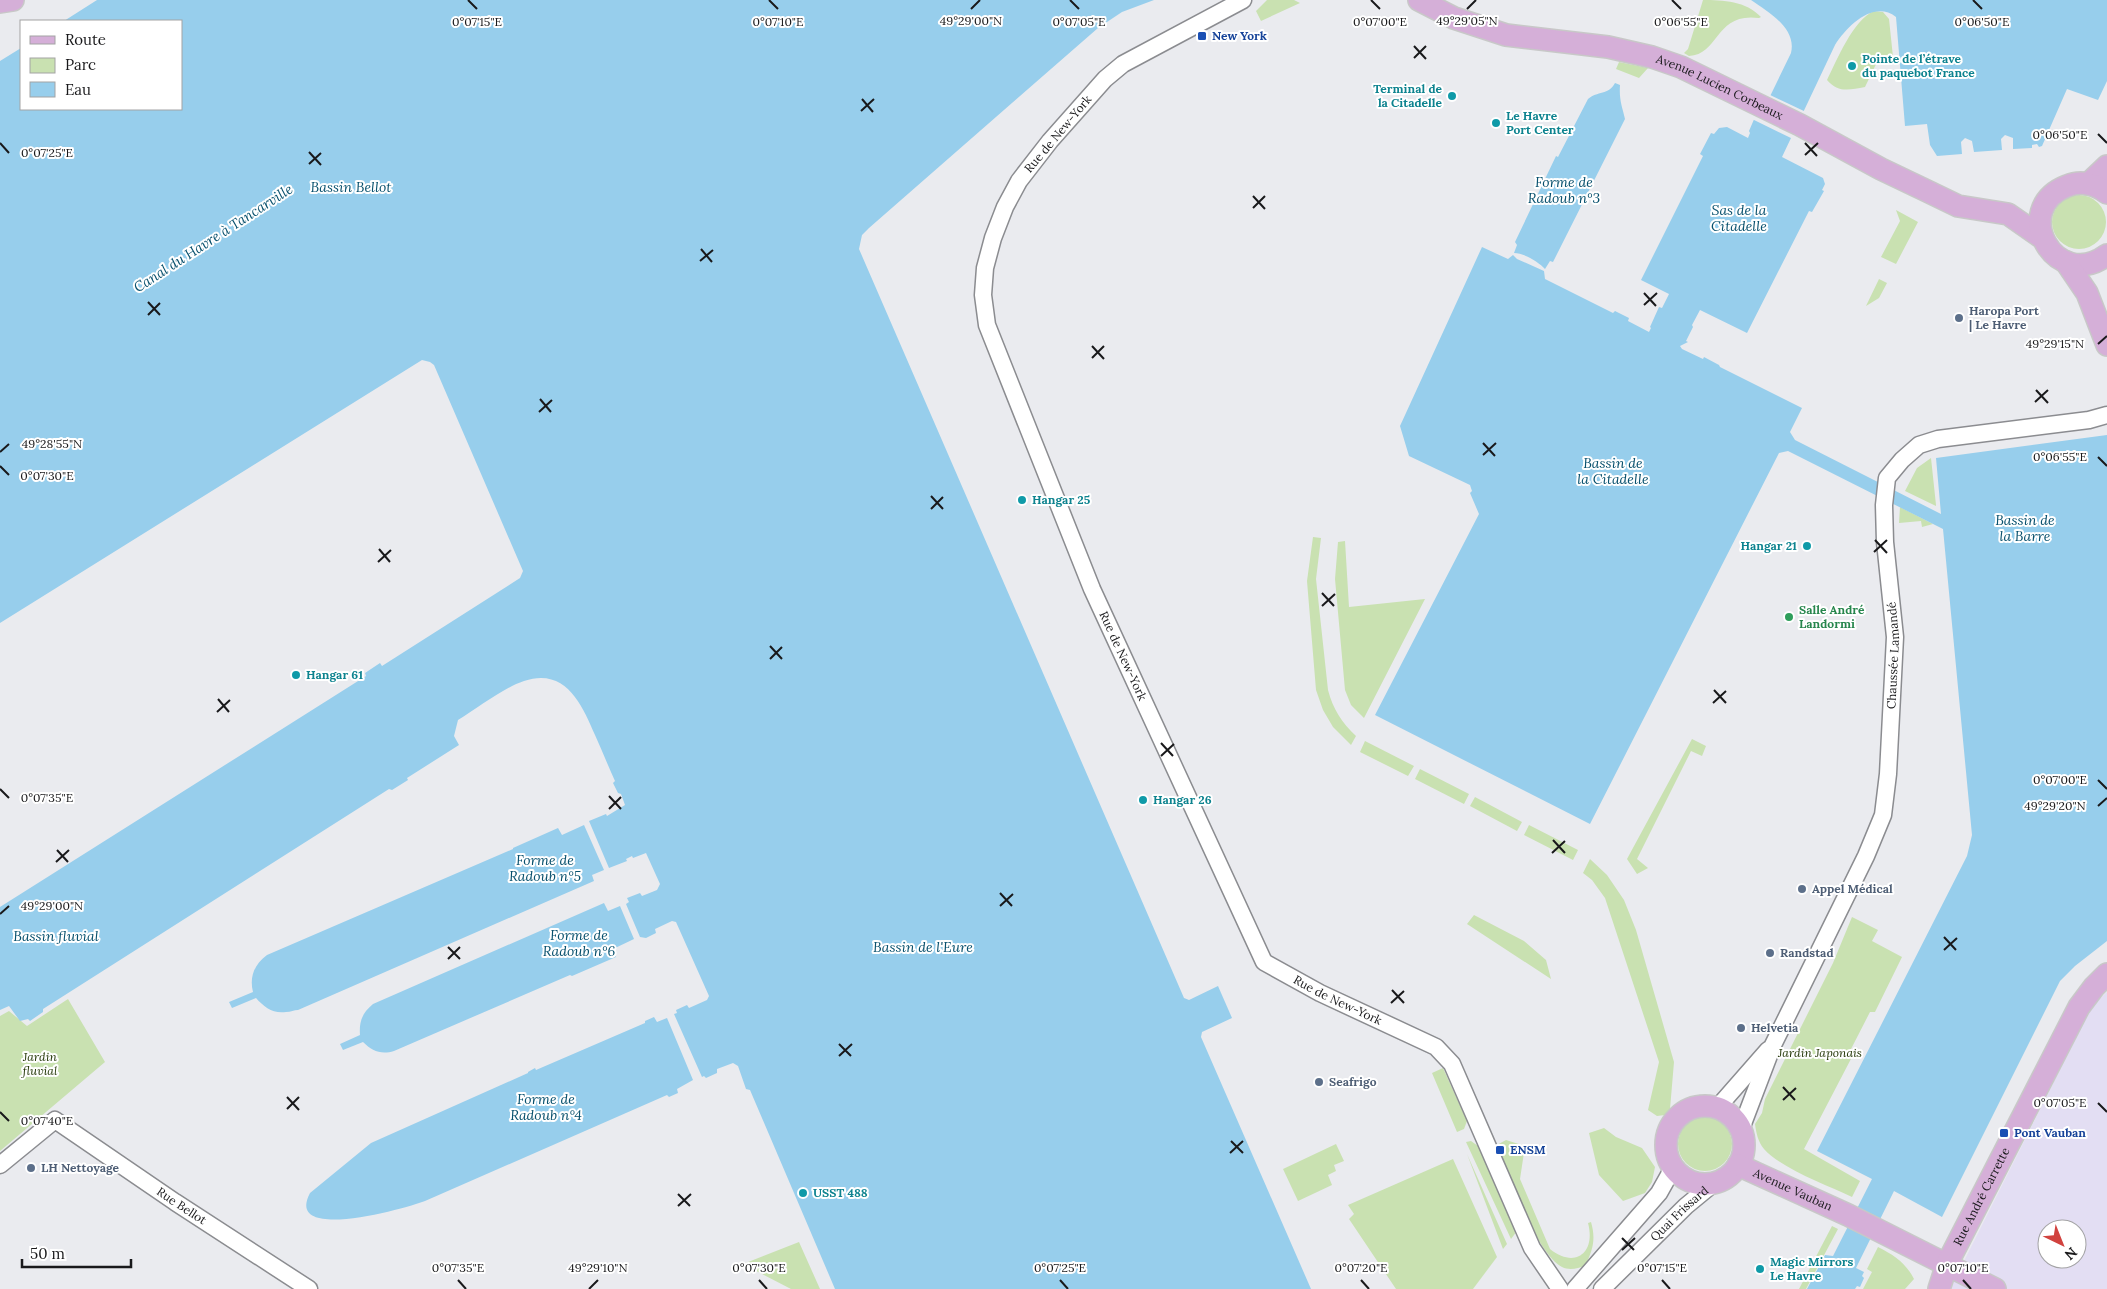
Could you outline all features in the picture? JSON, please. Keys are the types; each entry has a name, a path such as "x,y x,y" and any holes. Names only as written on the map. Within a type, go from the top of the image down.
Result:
{"main road":[{"path":"0,2 13,0"},
{"name":"Avenue Lucien Corbeaux","path":"1419,0 1454,18 1506,35 1608,47 1652,56 1681,67 1729,90 1800,125 1880,170 1958,206 2008,214 2041,237 2055,256 2066,262 2086,293 2107,344"},
{"path":"2107,166 2088,184 2107,193"},
{"name":"Avenue Lucien Corbeaux","path":"2008,214 2048,199 2058,190 2070,184 2088,184"},
{"path":"2041,237 2040,223 2042,210 2048,199"},
{"path":"2066,262 2080,265 2101,258"},
{"path":"2086,293 2101,258"},
{"name":"Rue André Carrette","path":"1939,1289 1947,1264 2079,1007 2094,987 2107,974"},
{"path":"1706,1105 1718,1108 1735,1120 1741,1129 1744,1147 1738,1165 1728,1176 1714,1183 1691,1182 1681,1176 1673,1168 1666,1152 1667,1132 1673,1121 1682,1112 1693,1107 1706,1105"},
{"name":"Avenue Vauban","path":"1738,1165 1848,1215 1947,1264"},
{"path":"1947,1264 1995,1289"}],"street":[{"name":"Rue de New-York","path":"1243,0 1123,64 1105,79 1050,140 1019,181 1005,207 993,238 985,268 983,286 987,326 1092,588 1264,962 1320,993 1436,1047 1444,1054 1452,1064 1532,1248 1560,1289"},
{"name":"Chaussée Lamandé","path":"1741,1129 1773,1045 1866,856 1883,815 1888,774 1895,637 1884,505 1887,478 1902,460 1919,445 1938,440 2089,420 2107,415"},
{"name":"Chaussée Lamandé","path":"1718,1108 1773,1045"},
{"name":"Rue Bellot","path":"0,1165 55,1120 304,1288"},
{"path":"1575,1289 1659,1193 1673,1168"},
{"name":"Quai Frissard","path":"1602,1289 1686,1206 1714,1183"}],"shaded area":[{"path":"2107,992 2107,1289 1950,1289 2092,1006"}],"green space":[{"path":"1267,0 1294,0 1300,3 1261,21 1256,11"},
{"path":"1703,0 1734,2 1748,8 1761,17 1734,21 1707,48 1699,54 1689,56 1684,53 1688,49"},
{"path":"1874,11 1883,12 1889,19 1893,57 1879,58 1865,87 1844,90 1835,87 1827,80 1841,52 1859,23"},
{"path":"1619,62 1648,68 1639,78 1616,69"},
{"path":"2074,195 2084,195 2094,199 2102,207 2106,222 2102,237 2094,245 2084,249 2074,249 2064,245 2056,237 2052,227 2052,217 2056,207 2064,199"},
{"path":"1896,210 1918,222 1896,264 1881,257 1900,221"},
{"path":"1879,279 1887,283 1879,298 1866,306"},
{"path":"1931,458 1936,506 1905,491 1917,468"},
{"path":"1900,507 1933,524 1922,527 1921,521 1899,523"},
{"path":"1313,537 1321,538 1316,579 1328,690 1339,715 1356,736 1351,745 1333,727 1323,710 1316,690 1307,581"},
{"path":"1345,541 1349,607 1425,599 1364,718 1351,705 1345,690 1335,579 1338,542"},
{"path":"1692,739 1706,746 1702,756 1691,751 1637,859 1648,868 1637,874 1627,859"},
{"path":"1365,741 1414,766 1408,776 1360,752"},
{"path":"1420,769 1469,794 1464,804 1415,779"},
{"path":"1475,797 1522,822 1517,831 1470,806"},
{"path":"1529,825 1578,850 1573,860 1524,835"},
{"path":"1590,859 1607,875 1624,900 1636,930 1674,1062 1670,1109 1665,1115 1657,1116 1648,1110 1659,1062 1605,898 1592,880 1583,873"},
{"path":"1474,915 1524,941 1546,960 1551,979 1467,924"},
{"name":"Jardin Japonais","path":"1852,917 1878,930 1872,941 1902,957 1875,1012 1870,1012 1850,1051 1853,1055 1804,1149 1860,1181 1852,1197 1793,1170 1772,1156 1760,1143 1755,1124 1762,1113 1765,1099 1833,963"},
{"name":"Jardin fluvial","path":"68,999 105,1062 0,1151 0,1016 9,1011 27,1026"},
{"path":"1443,1068 1467,1121 1464,1129 1457,1132 1432,1073"},
{"path":"1700,1117 1710,1117 1720,1121 1728,1129 1732,1144 1728,1159 1720,1167 1710,1171 1700,1171 1690,1167 1682,1159 1678,1149 1678,1139 1682,1129 1690,1121"},
{"path":"1604,1128 1616,1137 1642,1148 1655,1167 1652,1182 1645,1193 1623,1201 1599,1175 1589,1133"},
{"path":"1506,1140 1525,1146 1520,1179 1550,1249 1568,1258 1581,1255 1589,1243 1588,1223 1591,1222 1593,1244 1585,1266 1571,1269 1562,1267 1552,1259 1543,1247 1524,1213 1495,1146"},
{"path":"1471,1141 1478,1146 1517,1231 1511,1239 1466,1142"},
{"path":"1336,1144 1344,1161 1334,1165 1336,1171 1328,1175 1332,1185 1298,1201 1283,1169"},
{"path":"1467,1154 1507,1244 1503,1249"},
{"path":"1453,1159 1497,1257 1473,1289 1396,1289 1349,1219 1354,1214 1348,1205"},
{"path":"1832,1226 1838,1229 1806,1289 1799,1289"},
{"path":"799,1242 820,1289 791,1289 743,1264"},
{"path":"1878,1247 1899,1260 1911,1273 1914,1279 1905,1289 1863,1289 1872,1272 1867,1269"}],"water":[{"path":"97,0 1154,0 1122,12 1098,28 869,228 862,235 859,249 1184,998 1189,1000 1218,986 1232,1018 1202,1032 1201,1037 1311,1289 835,1289 750,1090 746,1089 738,1066 733,1063 717,1069 717,1073 706,1078 702,1077 674,1014 677,1013 676,1010 687,1005 689,1008 707,1000 709,996 676,922 672,921 655,929 656,933 646,938 640,937 626,904 629,902 627,898 640,893 642,896 657,890 660,884 646,853 633,858 632,856 626,859 627,861 609,868 589,821 606,814 607,816 625,805 621,794 618,793 613,783 615,781 598,741 578,701 561,684 551,679 539,678 524,681 499,693 458,720 454,736 459,745 407,778 408,780 392,790 389,789 43,1009 43,1012 30,1021 28,1019 20,1021 9,1006 0,1010 0,907 366,676 365,673 380,663 382,666 520,578 523,571 434,365 422,360 0,623 0,61 20,49 20,110 182,110 182,20 66,20"},
{"path":"1751,0 2107,0 2107,81 2098,100 2067,89 2042,146 2032,145 2032,148 2013,149 2013,138 2005,135 2001,139 2002,150 1974,152 1972,141 1965,138 1961,142 1962,154 1937,156 1930,145 1927,124 1905,126 1896,17 1879,11 1870,13 1854,23 1835,45 1782,157 1823,178 1825,184 1822,190 1824,191 1812,212 1809,211 1747,333 1700,310 1686,341 1688,342 1680,346 1682,349 1703,359 1704,357 1802,408 1790,432 1795,440 1941,514 1936,458 2107,435 2107,941 2075,966 2060,981 1942,1217 1894,1191 1856,1268 1864,1272 1862,1276 1864,1278 1860,1287 1857,1286 1855,1289 1807,1289 1825,1255 1833,1256 1872,1179 1817,1151 1967,856 1972,835 1943,529 1788,451 1779,453 1590,824 1375,715 1479,514 1470,493 1472,491 1470,485 1409,456 1400,426 1482,247 1508,259 1513,255 1517,259 1544,271 1545,279 1613,313 1615,311 1629,318 1628,321 1649,332 1659,307 1662,308 1669,294 1641,280 1703,156 1700,154 1711,133 1714,134 1719,128 1727,127 1748,138 1755,117 1759,119 1791,53 1792,44 1785,28 1773,15"},
{"name":"Forme de Radoub n°3","path":"1615,83 1620,85 1620,99 1625,119 1553,262 1550,261 1545,269 1531,258 1514,253 1517,245 1515,242 1556,156 1558,157 1588,99 1610,89"},
{"name":"Forme de Radoub n°5","path":"584,825 604,870 592,875 594,881 298,1010 289,1012 273,1011 256,998 232,1008 229,1002 253,992 252,981 254,971 259,962 267,955 558,828 562,835"},
{"name":"Forme de Radoub n°6","path":"604,903 608,911 620,906 634,939 613,949 616,957 394,1051 385,1053 377,1051 363,1042 343,1050 340,1044 360,1035 362,1018 373,1004"},
{"name":"Forme de Radoub n°4","path":"654,1017 657,1022 667,1018 693,1080 677,1089 678,1093 669,1097 667,1095 425,1201 375,1215 331,1220 314,1217 307,1208 310,1193 371,1143 528,1073 535,1068 536,1070 645,1023 645,1021"}],"pier":[{"path":"1768,94 1806,112 1793,139 1752,119 1754,115 1757,116"}],"place":[{"name":"New York","path":"1202,36"},
{"name":"Pointe de l’étrave du paquebot France","path":"1852,66"},
{"name":"Terminal de la Citadelle","path":"1452,96"},
{"name":"Le Havre Port Center","path":"1496,123"},
{"name":"Haropa Port | Le Havre","path":"1959,318"},
{"name":"Hangar 25","path":"1022,500"},
{"name":"Hangar 21","path":"1807,546"},
{"name":"Salle André Landormi","path":"1789,617"},
{"name":"Hangar 61","path":"296,675"},
{"name":"Hangar 26","path":"1143,800"},
{"name":"Appel Médical","path":"1802,889"},
{"name":"Randstad","path":"1770,953"},
{"name":"Helvetia","path":"1741,1028"},
{"name":"Seafrigo","path":"1319,1082"},
{"name":"Pont Vauban","path":"2004,1133"},
{"name":"ENSM","path":"1500,1150"},
{"name":"LH Nettoyage","path":"31,1168"},
{"name":"USST 488","path":"803,1193"},
{"name":"Magic Mirrors Le Havre","path":"1760,1269"}],"water label":[{"name":"Bassin Bellot","path":"351,187"},
{"name":"Sas de la Citadelle","path":"1739,218"},
{"name":"Canal du Havre à Tancarville","path":"213,238"},
{"name":"Bassin de la Citadelle","path":"1613,472"},
{"name":"Bassin de la Barre","path":"2025,528"},
{"name":"Bassin fluvial","path":"56,936"},
{"name":"Bassin de l'Eure","path":"923,947"}]}
